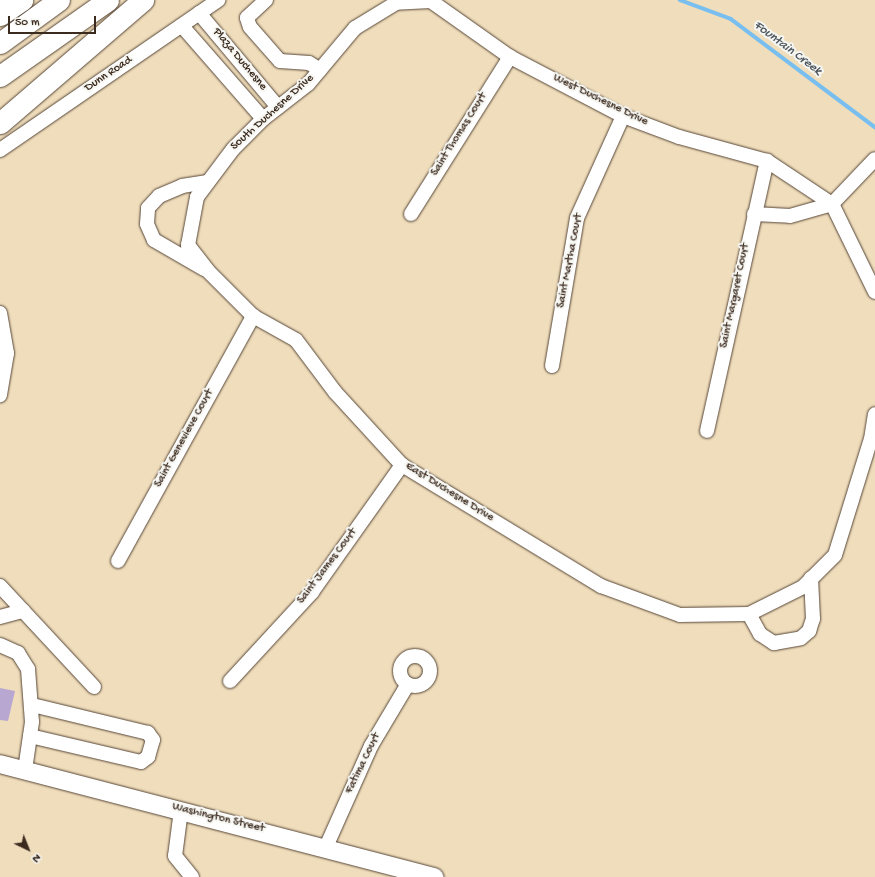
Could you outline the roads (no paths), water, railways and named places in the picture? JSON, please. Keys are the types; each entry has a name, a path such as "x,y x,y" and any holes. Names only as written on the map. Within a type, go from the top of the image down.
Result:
{"highway":[{"path":"0,15 22,0"},
{"path":"0,43 60,0"},
{"path":"0,76 108,0"},
{"path":"0,123 143,0"}],"main road":[{"name":"Washington Street","path":"0,764 326,847 435,877"}],"street":[{"name":"Dunn Road","path":"0,150 218,0"},
{"name":"West Duchesne Drive","path":"396,3 432,0 510,57 623,116 679,138 767,161 832,204"},
{"path":"261,1 248,18 250,27 280,61 309,63 320,70"},
{"name":"South Duchesne Drive","path":"208,271 188,245 197,197 233,149 263,119 308,84 355,28 396,3"},
{"name":"Plaza Duchesne","path":"199,13 278,107"},
{"path":"182,26 263,119"},
{"name":"Saint Thomas Court","path":"411,214 510,57"},
{"name":"Saint Martha Court","path":"552,366 577,218 623,116"},
{"path":"754,214 790,216 832,204 875,159"},
{"name":"Saint Margaret Court","path":"707,431 767,161"},
{"path":"208,182 182,186 159,196 148,208 147,224 154,240 208,271"},
{"path":"832,204 875,292"},
{"name":"East Duchesne Drive","path":"208,271 253,316 296,340 335,392 402,465 601,586 680,615 749,614"},
{"path":"0,313 7,353 0,395"},
{"name":"Saint Genevieve Court","path":"118,561 253,316"},
{"path":"811,578 813,619 809,631 801,638 774,643 760,634 749,614 802,587 811,578 835,555 871,439 875,414"},
{"name":"Saint James Court","path":"230,681 312,592 402,465"},
{"path":"0,586 94,687"},
{"path":"0,617 23,611"},
{"path":"0,645 18,653 28,669 32,705 30,736 25,770"},
{"name":"Fatima Court","path":"326,847 371,746 408,684"},
{"path":"30,736 141,762 148,758 153,740 148,733 32,705"},
{"path":"180,810 175,856 192,877"}],"waterway":[{"name":"Fountain Creek","path":"680,0 731,19 875,127"}]}
